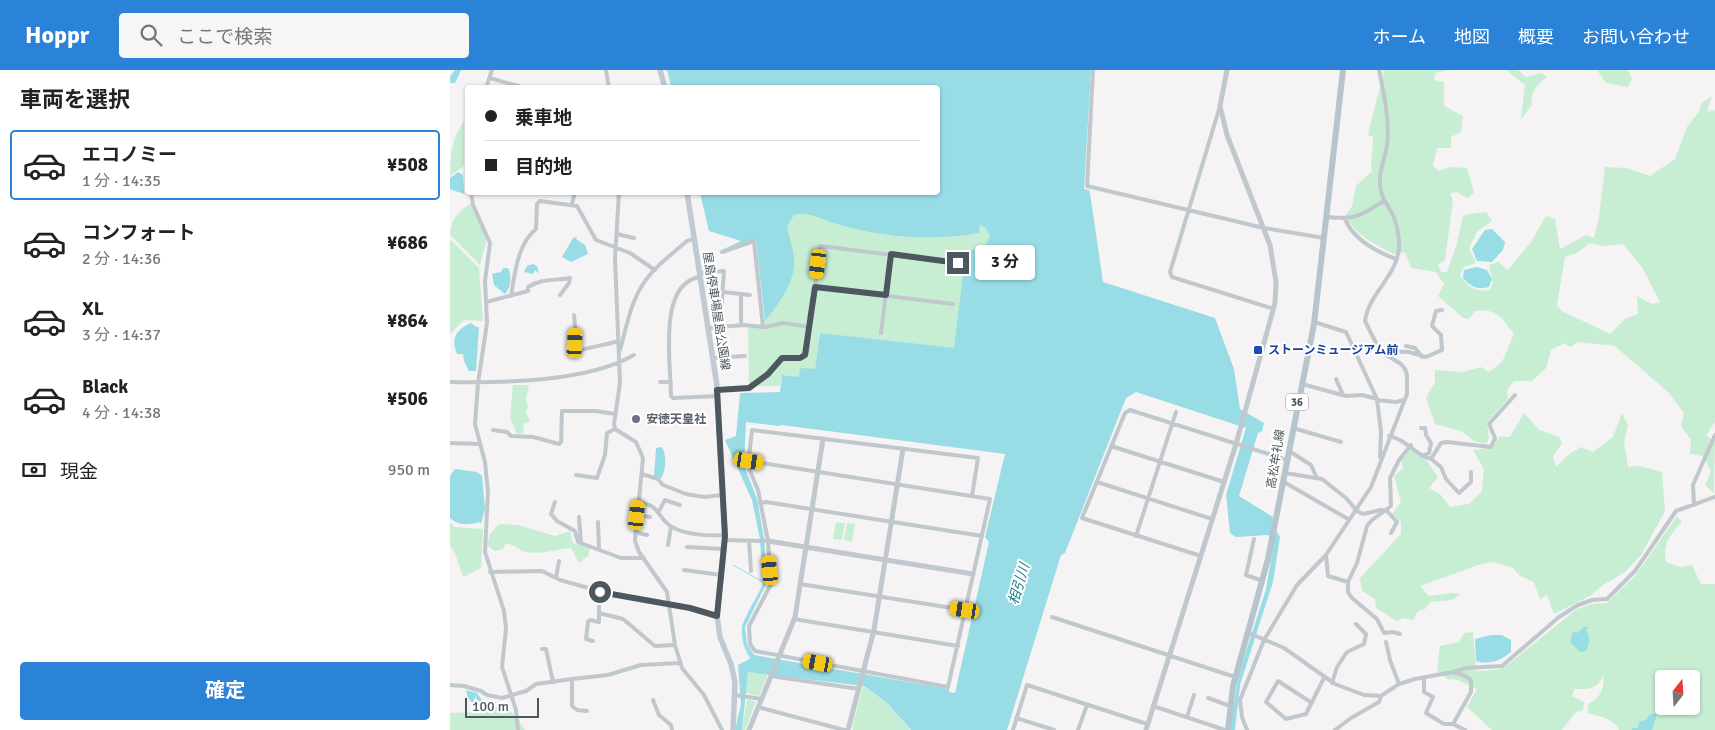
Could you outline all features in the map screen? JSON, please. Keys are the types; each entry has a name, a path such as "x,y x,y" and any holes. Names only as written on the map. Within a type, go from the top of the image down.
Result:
{"main road":[{"path":"660,70 664,85"},
{"name":"高松牟礼線","path":"1227,730 1236,677 1263,581 1314,322 1343,70"},
{"name":"屋島停車場屋島公園線","path":"687,195 717,393 725,538 717,616 720,636 733,670 738,695 732,730"}],"street":[{"path":"487,85 492,70"},
{"path":"606,70 608,85"},
{"path":"1093,70 1087,186 1264,228 1324,238"},
{"path":"1227,70 1220,106 1170,272 1172,277 1274,309"},
{"path":"1379,70 1385,99 1387,136 1387,146 1380,170 1380,188 1384,200 1390,208 1399,240 1396,258 1366,316 1367,327 1380,350 1401,364 1407,375 1407,394 1380,462"},
{"path":"490,78 514,85"},
{"path":"1012,730 1027,685 1087,704 1147,727 1224,482 1238,445 1241,427 1274,309 1275,270 1264,228 1230,142 1220,106"},
{"path":"471,195 473,205 490,243 485,281 487,324 478,383 475,424 485,462 488,492 484,544 490,572 504,611 506,628 502,667 518,720 518,730"},
{"path":"572,204 574,195"},
{"path":"615,429 615,414 620,383 616,249 619,195"},
{"path":"1326,217 1357,218 1384,200"},
{"path":"511,296 517,261 530,234 536,229 537,204 540,201 572,204 580,209 586,227 596,240 630,253 655,270"},
{"path":"1345,219 1348,226 1357,236 1380,252 1396,258"},
{"path":"617,234 634,238"},
{"path":"618,355 635,299 643,284 655,270 687,241 694,239"},
{"path":"722,252 754,242 763,327"},
{"path":"720,327 724,271 690,278 682,284 669,321 671,396 673,398 749,388 768,374 782,358 803,357 806,353 810,327 820,246 958,263"},
{"path":"881,333 891,254"},
{"path":"486,302 528,291 528,287 540,279 552,281 570,278 570,283 560,296"},
{"path":"815,287 953,304"},
{"path":"723,292 750,295"},
{"path":"741,294 741,325"},
{"path":"1380,350 1409,352 1422,357 1442,350 1442,335 1432,326 1433,317 1436,312 1442,310"},
{"path":"574,315 577,349"},
{"path":"1247,730 1242,717 1240,700 1264,640 1297,584 1326,555 1348,519 1361,504 1380,470 1381,432 1377,399 1346,332 1314,322"},
{"path":"708,328 741,325 763,327 783,323 810,327"},
{"path":"569,355 577,349 596,348 618,341"},
{"path":"1406,346 1415,348 1422,357"},
{"path":"450,382 478,383 560,378 618,364 634,355"},
{"path":"712,358 745,356"},
{"path":"1336,379 1343,395"},
{"path":"660,382 671,382"},
{"path":"1302,384 1343,395 1396,402 1404,400"},
{"path":"1431,459 1441,443 1491,446 1495,438 1489,424 1515,395"},
{"path":"1201,556 1082,518 1125,413 1130,410 1288,460"},
{"path":"493,430 507,432 511,436 533,437 559,444 561,442 562,411 596,411 615,414"},
{"path":"1136,536 1176,412"},
{"path":"1292,428 1341,442"},
{"path":"1421,428 1425,428 1426,435 1431,443 1430,453 1422,456"},
{"path":"615,429 633,438 639,445 643,458 635,532 636,545 666,588 679,663 687,676 704,695 722,730"},
{"path":"576,475 597,478 605,455 607,433 615,429"},
{"path":"749,461 990,499 948,687 778,658 755,651 750,644 749,626 771,584 760,503 748,466 752,430 978,458 972,496"},
{"path":"1694,505 1692,485 1715,435"},
{"path":"1389,436 1411,445 1422,456 1431,459 1441,467 1446,479 1459,494 1470,482 1471,472"},
{"path":"749,730 794,619 823,439"},
{"path":"450,443 480,444"},
{"path":"1400,634 1384,633 1377,619 1352,598 1348,592 1348,582 1367,526 1372,520 1392,506 1390,478 1399,460 1411,445"},
{"path":"1111,446 1224,482"},
{"path":"848,730 874,633 903,449"},
{"path":"1289,451 1311,465 1316,476"},
{"path":"1285,473 1316,476 1330,484 1355,509 1363,514 1381,510 1387,511 1397,522 1391,533"},
{"path":"642,474 658,479 663,486 687,494 704,497 722,494"},
{"path":"1096,482 1212,520"},
{"path":"1284,482 1348,519"},
{"path":"1249,633 1284,648 1332,683 1364,695 1381,696 1399,684 1466,668 1502,666 1559,617 1578,605 1592,600 1607,599 1635,571 1676,511 1715,497"},
{"path":"659,512 664,500 680,505"},
{"path":"555,502 551,514 557,521 575,531 578,542 621,558 644,558"},
{"path":"638,502 652,506 671,527 688,532 749,541 766,541 973,574"},
{"path":"760,503 766,502 982,536"},
{"path":"637,515 650,517"},
{"path":"579,517 580,543"},
{"path":"598,522 599,549"},
{"path":"668,545 671,527"},
{"path":"635,532 647,535"},
{"path":"1254,539 1246,575 1263,581"},
{"path":"749,541 750,571"},
{"path":"688,547 724,548"},
{"path":"1326,555 1328,576 1348,582"},
{"path":"556,578 559,561"},
{"path":"745,561 750,562"},
{"path":"684,570 721,575"},
{"path":"490,572 537,571 600,592 690,608 717,616"},
{"path":"800,584 965,610"},
{"path":"593,641 586,639 588,622 590,620 599,622 600,592"},
{"path":"599,613 623,619 655,646 675,645"},
{"path":"1052,616 1236,677"},
{"path":"794,619 958,646"},
{"path":"1332,683 1337,667 1347,652 1364,644 1366,634 1356,624"},
{"path":"1386,642 1390,660 1399,684"},
{"path":"542,649 546,650 553,682"},
{"path":"450,685 464,686 495,698 511,696 526,691 536,684 608,675 641,665 679,663"},
{"path":"1453,672 1471,680 1472,686 1471,692 1453,724"},
{"path":"771,675 859,688"},
{"path":"1424,677 1424,692 1433,697 1426,714 1444,724 1453,724 1465,730"},
{"path":"1312,702 1278,681 1266,702 1286,719 1306,714 1312,702 1324,678"},
{"path":"572,679 572,706 577,710 588,711"},
{"path":"738,695 747,695 761,699"},
{"path":"1187,717 1194,695"},
{"path":"1335,730 1351,718 1379,702 1381,696"},
{"path":"1208,698 1230,706"},
{"path":"653,700 659,716 668,722 672,730"},
{"path":"1078,730 1087,704"},
{"path":"1153,706 1227,730"},
{"path":"758,707 844,730"},
{"path":"1016,718 1054,730"}],"green space":[{"path":"1384,70 1447,70 1435,73 1434,80 1444,82 1444,106 1463,116 1461,132 1451,137 1451,148 1437,148 1433,166 1439,171 1450,167 1467,168 1474,192 1468,198 1456,192 1450,193 1453,201 1445,260 1438,265 1441,272 1447,272 1457,244 1463,215 1486,212 1492,221 1477,232 1469,248 1476,263 1464,267 1460,274 1472,288 1490,290 1493,283 1489,265 1498,262 1508,270 1531,242 1546,216 1555,219 1560,249 1586,235 1594,238 1599,217 1605,167 1626,168 1650,176 1675,159 1687,127 1698,113 1702,103 1712,96 1707,112 1715,110 1715,422 1706,435 1715,442 1714,493 1705,485 1711,471 1703,456 1690,454 1691,440 1681,426 1684,413 1669,393 1615,346 1578,342 1570,347 1565,343 1551,350 1546,368 1532,381 1514,381 1507,390 1508,399 1487,422 1489,438 1486,444 1474,441 1461,431 1435,424 1426,398 1435,382 1435,370 1463,372 1481,367 1489,372 1502,362 1514,334 1502,318 1494,312 1475,311 1469,319 1463,318 1438,296 1444,284 1436,272 1411,268 1405,252 1394,254 1380,247 1366,239 1349,223 1345,216 1352,206 1356,186 1372,171 1373,137 1368,135","holes":["1590,243 1603,246 1623,244 1642,267 1660,302 1652,304 1637,296 1638,314 1625,319 1610,334 1562,311 1557,305 1565,257 1577,253"]},
{"path":"1506,70 1518,70 1526,77 1542,73 1547,77 1535,89 1532,96 1532,105 1521,119 1525,85"},
{"path":"1597,70 1628,70 1632,79 1628,87 1606,83"},
{"path":"464,121 464,166 450,176 452,147"},
{"path":"470,204 487,238 480,265 450,235 455,217"},
{"path":"795,209 980,224 989,230 991,238 954,349 820,333 815,369 799,377 782,375 780,386 749,386 748,327 763,325 781,230"},
{"path":"450,239 479,268 483,321 464,320 450,334"},
{"path":"513,385 529,385 526,412 530,422 524,423 523,433 517,434 510,418"},
{"path":"1524,413 1539,430 1559,437 1562,443 1553,457 1556,467 1568,455 1581,447 1593,452 1613,437 1622,413 1628,425 1624,442 1628,467 1640,466 1662,472 1665,511 1641,555 1625,572 1603,585 1590,596 1554,614 1547,595 1540,599 1534,582 1520,576 1513,568 1495,562 1481,564 1420,586 1429,596 1452,593 1461,594 1452,600 1430,602 1425,609 1418,611 1413,620 1403,618 1397,621 1376,608 1375,599 1362,591 1360,578 1401,534 1401,522 1392,514 1401,502 1394,476 1403,468 1401,460 1411,449 1427,461 1438,477 1429,488 1440,494 1450,507 1469,504 1482,491 1484,469 1473,450 1489,447 1500,436 1510,437"},
{"path":"1677,516 1682,522 1666,545 1666,562 1681,567 1692,565 1701,584 1715,584 1715,730 1619,730 1614,723 1588,713 1588,704 1599,696 1602,689 1603,676 1601,681 1595,686 1588,689 1574,689 1572,696 1584,702 1583,710 1575,713 1562,730 1492,730 1467,707 1477,689 1458,680 1447,679 1437,670 1440,646 1459,642 1464,633 1473,632 1476,671 1495,670 1506,666 1577,609 1592,604 1607,603 1636,575"},
{"path":"450,522 454,527 483,529 481,568 463,577 455,553 450,546"},
{"path":"836,522 845,523 842,540 833,539"},
{"path":"847,523 855,524 852,542 844,540"},
{"path":"499,524 518,525 555,536 570,531 573,543 590,548 588,556 579,563 571,548 531,553 508,544 505,544 503,549 495,551 487,545 490,534"},
{"path":"748,672 768,674 759,696 746,693"},
{"path":"863,686 887,703 910,730 853,730"},
{"path":"747,699 756,702 745,730 742,730"},
{"path":"496,707 512,712 525,730 450,730 450,713 477,712"}],"water":[{"path":"455,70 461,70 455,83 450,83 450,77"},
{"name":"相引川","path":"667,70 1091,70 1084,189 1089,190 1090,193 1103,282 1215,318 1234,369 1240,409 1264,423 1262,431 1258,433 1239,496 1273,517 1272,524 1280,537 1273,582 1240,685 1235,730 1230,730 1238,677 1266,589 1274,542 1268,535 1236,537 1230,533 1226,495 1246,428 1136,392 1126,398 1065,553 1061,555 1007,730 911,730 887,703 864,686 748,672 742,730 735,730 741,704 738,665 751,658 744,644 742,626 763,584 760,539 752,500 725,440 736,436 740,393 780,392 782,375 799,377 800,368 815,369 820,333 954,348 965,258 971,250 986,245 990,236 986,228 980,225 979,233 943,237 908,237 855,229 805,214 794,215 787,226 794,258 792,275 786,292 765,321 756,240 723,252 722,250 741,241 709,231 700,195 940,195 940,85 671,85","holes":["746,422 1005,454 985,537 989,542 955,693 949,692 949,689 754,655 747,644 745,627 767,582 764,538 757,499 744,465"]},
{"path":"458,172 463,175 464,194 450,189 450,178"},
{"path":"1492,229 1505,242 1503,250 1492,262 1477,261 1472,249 1485,230"},
{"path":"577,237 576,239 585,245 588,254 571,262 562,257 573,238"},
{"path":"533,264 537,266 539,274 535,270 533,274 524,272 527,266"},
{"path":"1477,267 1487,270 1492,279 1489,287 1475,287 1463,278 1464,270"},
{"path":"503,268 508,268 510,278 510,285 505,294 494,285 492,274 501,272"},
{"path":"471,323 479,327 476,371 469,371 463,354 457,354 454,343 459,331"},
{"path":"662,447 665,454 665,463 661,478 654,476 656,448"},
{"path":"455,469 477,472 482,476 485,509 481,524 480,522 461,524 450,518 450,476"},
{"path":"1585,626 1589,628 1586,630 1590,640 1586,651 1580,652 1570,642 1573,632 1577,633"},
{"path":"1491,635 1502,635 1511,640 1511,652 1495,661 1486,663 1476,661 1475,639"},
{"path":"466,690 477,693 486,706 477,707 468,698"},
{"path":"1650,714 1657,715 1652,730 1632,730 1632,728 1638,728 1639,722 1646,720"}],"waterway":[{"path":"733,565 763,582"},
{"path":"750,658 742,636 746,617 754,602"}],"place":[{"name":"ストーンミュージアム前","path":"1258,350"},
{"name":"安徳天皇社","path":"636,419"}],"route":[{"path":"600,592 627,596 654,604 690,608 717,616 725,536 717,390 749,388 768,374 776,362 782,358 800,358 805,355 815,287 886,295 891,254 958,263"}]}
